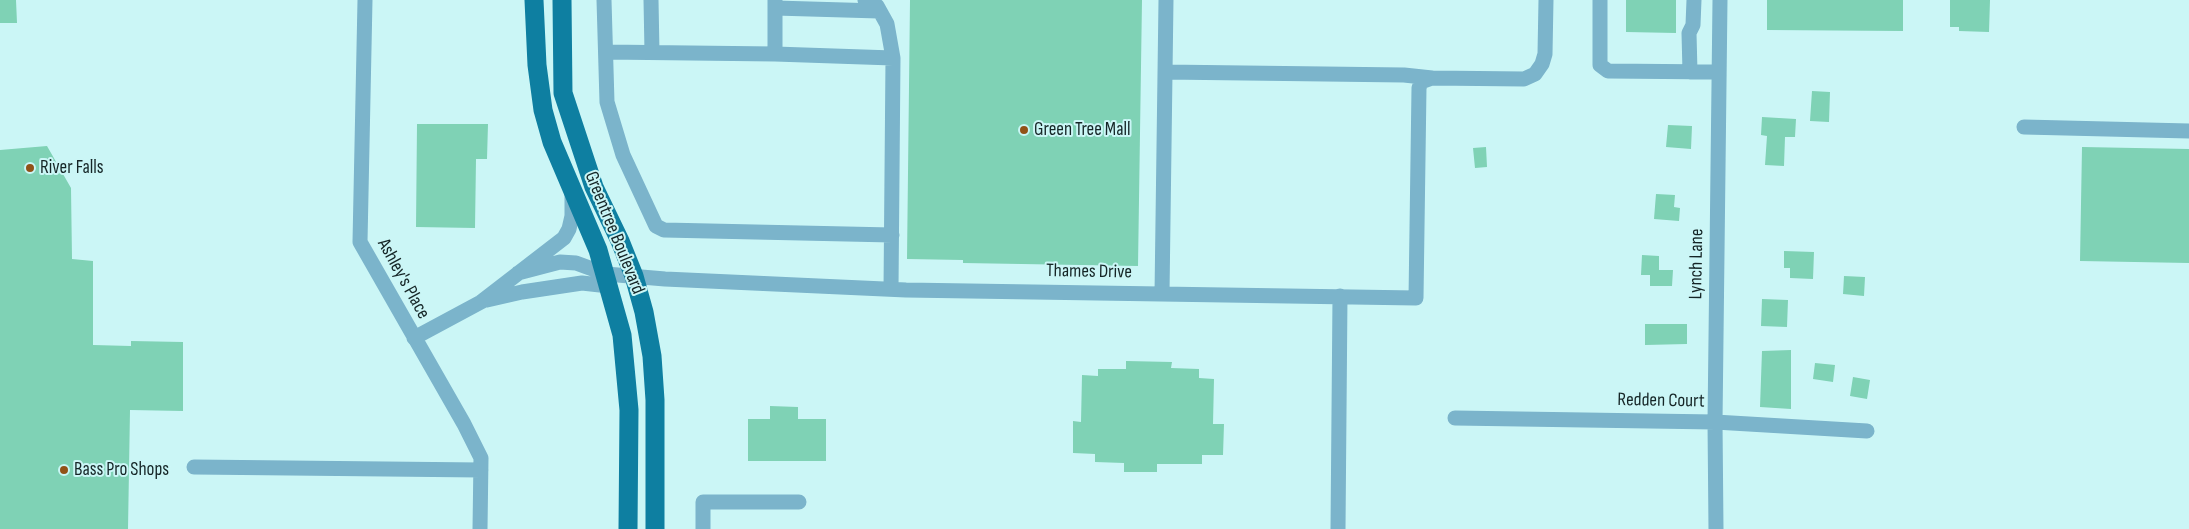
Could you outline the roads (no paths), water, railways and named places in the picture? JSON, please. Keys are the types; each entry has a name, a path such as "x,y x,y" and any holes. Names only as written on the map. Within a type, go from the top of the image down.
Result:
{"main road":[{"name":"Greentree Boulevard","path":"534,0 537,65 543,110 552,142 598,250 622,335 629,410 628,529"},
{"name":"Greentree Boulevard","path":"562,0 563,93 594,187 620,241 634,276 644,312 654,392 655,529"}],"street":[{"name":"Ashley's Place","path":"366,0 360,242 481,458 480,529"},
{"path":"604,0 607,102 623,155 656,226 664,230 892,235"},
{"path":"650,0 652,52"},
{"path":"865,0 877,6 887,24 893,58 892,289"},
{"path":"1162,294 1166,0"},
{"path":"1165,72 1404,75 1432,78 1524,79 1535,74 1542,64 1545,54 1546,0"},
{"path":"1600,0 1600,65 1608,71 1719,72"},
{"path":"1690,72 1689,33 1694,24 1694,0"},
{"name":"Lynch Lane","path":"1716,529 1715,422 1720,0"},
{"path":"775,54 775,4 879,11"},
{"path":"606,52 775,54 893,58"},
{"name":"Thames Drive","path":"607,280 634,276 665,280 892,289 1416,298 1418,88 1421,82 1432,78"},
{"path":"2024,127 2189,131"},
{"path":"414,338 481,302 564,238 569,229 572,216 572,190"},
{"path":"518,273 560,262 576,263 607,280"},
{"path":"481,302 522,292 607,280"},
{"path":"1338,529 1340,296"},
{"name":"Redden Court","path":"1455,418 1715,422 1867,431"},
{"path":"194,467 481,470"},
{"path":"703,529 703,502 799,502"}],"place":[{"name":"Green Tree Mall","path":"1024,130"},
{"name":"River Falls","path":"30,168"},
{"name":"Bass Pro Shops","path":"64,470"}]}
